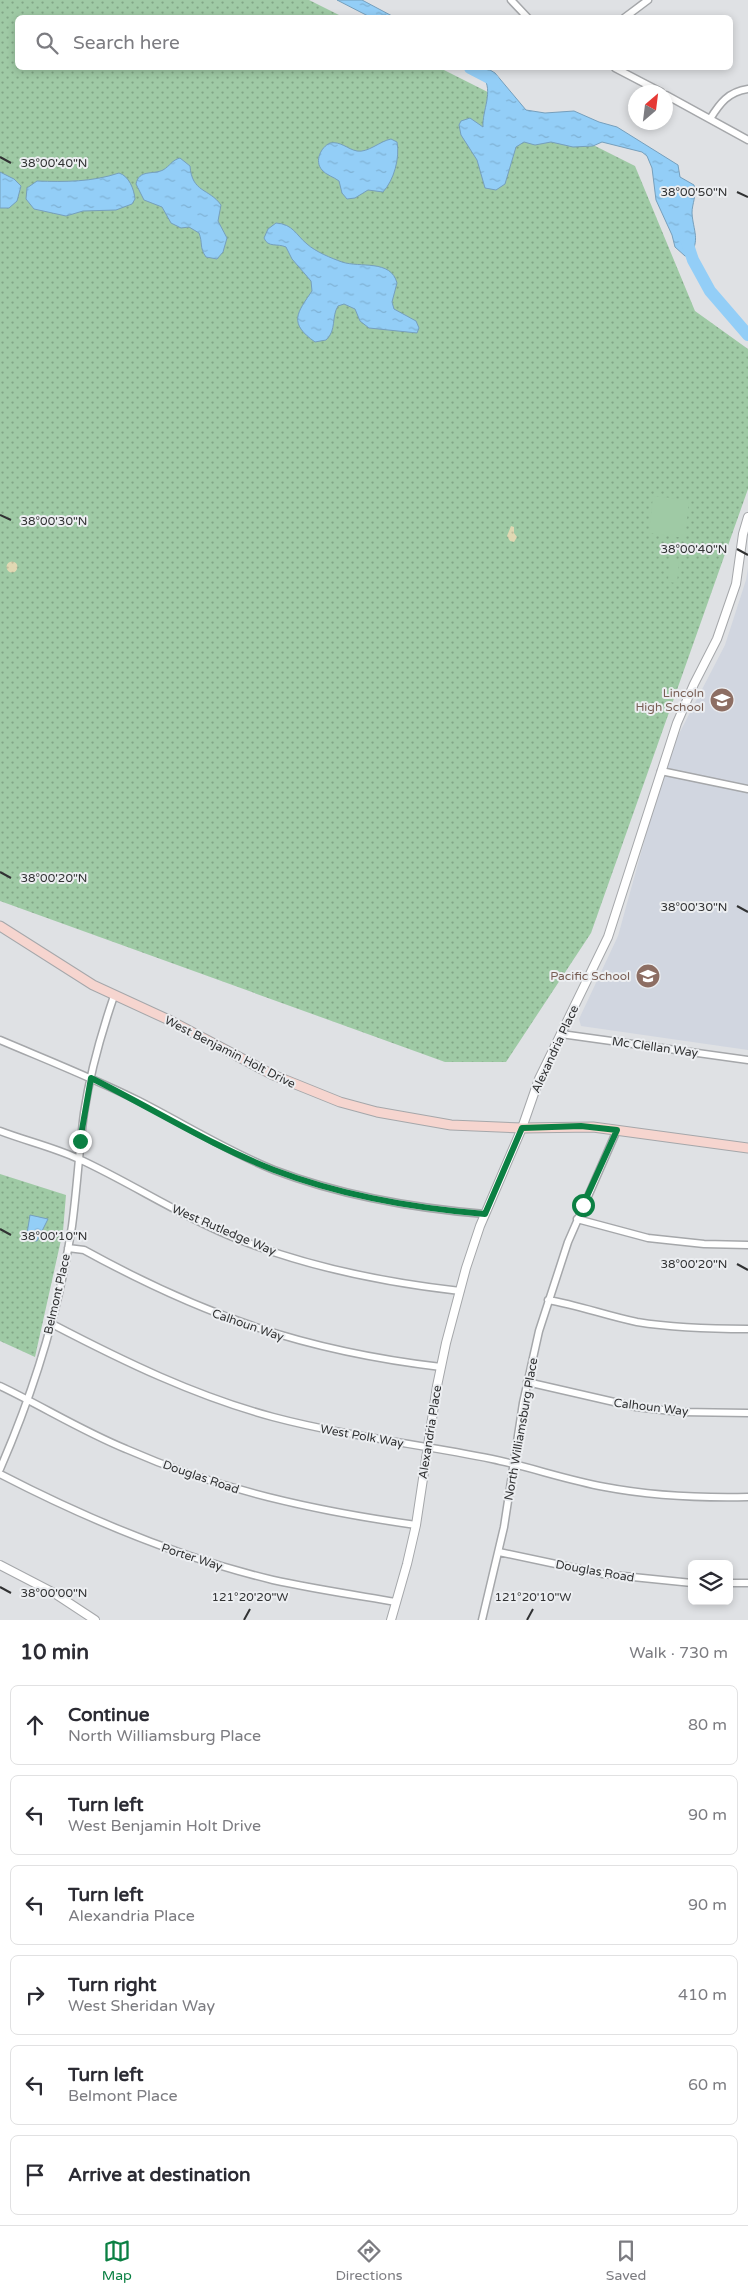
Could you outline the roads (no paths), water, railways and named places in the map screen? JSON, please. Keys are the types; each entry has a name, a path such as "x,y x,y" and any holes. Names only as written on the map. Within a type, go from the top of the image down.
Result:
{"main road":[{"name":"West Benjamin Holt Drive","path":"0,926 93,985 114,996 169,1020 273,1075 340,1102 377,1112 438,1123 481,1128 581,1126 748,1148"}],"street":[{"path":"511,0 525,15"},
{"path":"628,15 648,0"},
{"path":"620,70 648,85"},
{"path":"710,119 724,98 734,92 748,89"},
{"path":"673,99 748,140"},
{"name":"Alexandria Place","path":"390,1620 416,1525 440,1367 460,1291 485,1214 522,1128 539,1079 608,937 683,706 709,658 720,630 737,577 743,534 748,517"},
{"path":"661,771 748,788"},
{"name":"Belmont Place","path":"0,1469 28,1400 52,1324 68,1248 91,1078 114,996"},
{"name":"Mc Clellan Way","path":"561,1034 748,1060"},
{"path":"0,1040 91,1078 254,1162 304,1180 358,1196 402,1205 485,1214"},
{"name":"North Williamsburg Place","path":"482,1620 499,1552 527,1382 548,1300 577,1219 617,1130"},
{"name":"West Rutledge Way","path":"0,1131 60,1150 206,1226 275,1253 355,1275 396,1283 460,1291"},
{"path":"577,1219 648,1238 704,1244 748,1245"},
{"name":"Calhoun Way","path":"68,1248 84,1250 174,1296 268,1333 348,1353 440,1367"},
{"path":"548,1300 609,1316 661,1325 748,1329"},
{"name":"West Polk Way","path":"52,1324 162,1378 229,1404 309,1426 428,1446 513,1464 573,1480 634,1492 702,1497 748,1497"},
{"name":"Calhoun Way","path":"527,1382 636,1407 680,1412 748,1413"},
{"name":"Douglas Road","path":"0,1386 128,1450 228,1487 336,1513 416,1525"},
{"name":"Porter Way","path":"0,1474 83,1516 179,1553 273,1580 396,1602"},
{"name":"Douglas Road","path":"499,1552 603,1574 688,1583"},
{"path":"0,1565 42,1586 95,1620"},
{"path":"733,1583 748,1583"}],"water":[{"path":"337,0 362,0 390,15 366,15"},
{"path":"484,70 490,70 495,73 526,110 545,113 574,111 599,122 617,127 678,165 680,177 694,185 695,189 692,213 695,245 689,256 685,256 675,247 672,235 656,200 652,168 647,156 642,152 602,142 593,146 573,147 551,142 535,145 524,142 516,147 505,184 496,190 485,188 477,160 461,135 459,125 461,121 470,118 483,127 488,95 488,88 483,76"},
{"path":"391,139 397,142 397,162 393,175 383,192 368,190 355,198 347,199 342,193 339,181 322,170 320,166 321,151 330,143 341,144 353,150 361,151"},
{"path":"180,158 190,166 191,175 198,186 221,205 218,221 227,238 223,252 217,259 206,257 199,233 189,227 181,228 171,223 162,207 144,200 136,184 143,174 163,170"},
{"path":"0,172 14,179 21,186 17,201 9,208 0,208"},
{"path":"119,173 126,177 130,183 135,199 132,204 116,210 83,211 66,216 34,209 26,199 27,188 37,181 78,181"},
{"path":"276,223 286,225 294,230 303,241 328,257 349,264 382,267 388,270 394,275 397,283 392,302 394,309 416,321 419,328 417,333 369,328 360,321 355,309 344,304 338,306 336,310 332,332 326,340 315,342 301,329 298,323 299,312 312,291 311,281 292,259 286,247 270,244 264,238 268,229"},
{"path":"30,1215 48,1219 37,1241 26,1240"}],"waterway":[{"path":"474,70 493,80 494,84"},
{"path":"686,239 693,260 710,291 748,335"}],"place":[{"name":"Lincoln High School","path":"722,700"},
{"name":"Pacific School","path":"648,976"}]}
